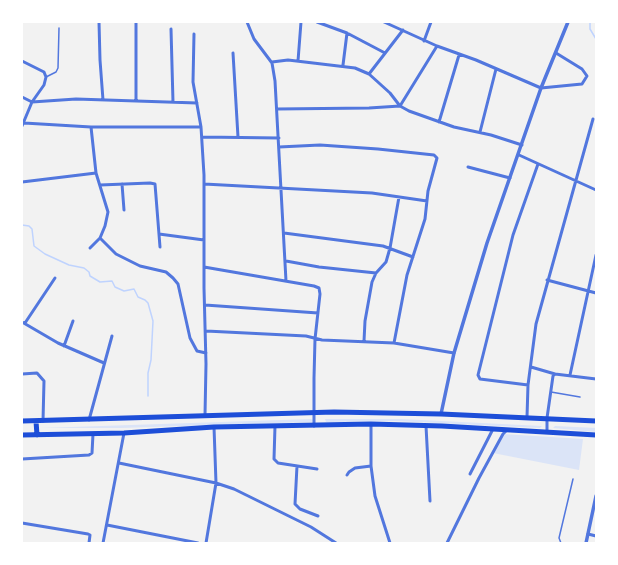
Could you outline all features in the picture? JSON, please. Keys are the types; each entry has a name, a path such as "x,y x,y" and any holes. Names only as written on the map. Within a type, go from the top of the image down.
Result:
{"highway":[{"path":"22,422 205,415 314,413 441,414 596,421"},
{"path":"36,421 37,435"},
{"path":"22,435 124,433 214,427 371,424 508,429 596,435"}],"street":[{"path":"99,22 103,100"},
{"path":"136,22 136,100"},
{"path":"247,22 254,39 272,62 280,147 280,187 286,261 286,282"},
{"path":"298,61 302,22"},
{"path":"317,22 348,33 385,53"},
{"path":"384,22 424,41 541,88 582,84 587,76 582,69 556,53"},
{"path":"424,41 431,22"},
{"path":"441,414 454,353 487,243 523,145 541,88 568,22"},
{"path":"172,29 173,102"},
{"path":"369,74 403,30"},
{"path":"343,66 348,33"},
{"path":"194,34 193,82 198,103 201,127 204,184 206,331 205,415"},
{"path":"400,106 436,46"},
{"path":"233,53 238,137"},
{"path":"439,122 459,55"},
{"path":"22,61 44,72 46,77 44,85 32,102 23,124 91,127 201,127"},
{"path":"272,62 298,61 343,66 369,74 390,93 400,106"},
{"path":"480,132 496,69"},
{"path":"22,97 32,102 136,100 198,103"},
{"path":"277,109 400,106 439,122 523,145"},
{"path":"527,417 528,385 536,324 593,119"},
{"path":"90,248 100,238 105,226 108,212 96,173 91,127"},
{"path":"202,137 279,138"},
{"path":"280,147 327,146 378,149 434,155 437,158 427,201 425,219 407,275 394,343"},
{"path":"519,155 596,190"},
{"path":"528,385 480,379 478,375 513,235 538,164"},
{"path":"468,167 511,178"},
{"path":"22,182 96,173"},
{"path":"122,184 124,210"},
{"path":"100,185 155,184 160,247"},
{"path":"204,184 280,187 399,197 427,201"},
{"path":"364,341 365,321 371,290 376,273 386,262 399,197"},
{"path":"284,233 383,246 413,257"},
{"path":"160,234 204,240"},
{"path":"100,238 116,254 140,266 166,272 173,278 178,284 190,338 197,351 206,353"},
{"path":"570,375 596,255"},
{"path":"286,261 320,267 376,273"},
{"path":"204,267 319,288 320,294 315,338 314,426"},
{"path":"55,278 24,322 64,346 104,363"},
{"path":"547,280 596,293"},
{"path":"205,305 318,313"},
{"path":"64,346 73,321"},
{"path":"206,331 306,336 315,338 394,343 454,353"},
{"path":"89,420 112,336"},
{"path":"531,368 555,374 596,379"},
{"path":"22,374 37,373 44,380 43,421"},
{"path":"547,432 547,418 553,376 555,374"},
{"path":"371,424 371,466 375,496 390,543"},
{"path":"275,426 274,459 278,463 317,470"},
{"path":"426,426 430,501"},
{"path":"206,543 216,483 214,427"},
{"path":"470,474 493,429"},
{"path":"447,543 479,478 503,434 508,429"},
{"path":"103,543 124,433"},
{"path":"22,459 89,456 92,453 93,434"},
{"path":"119,463 216,483 234,489 311,527 336,543"},
{"path":"297,466 296,504 300,509 318,516"},
{"path":"347,475 355,468 371,466"},
{"path":"586,543 596,496"},
{"path":"22,523 88,534 90,535 89,543"},
{"path":"107,525 198,543"},
{"path":"588,534 596,536"}],"lane":[{"path":"46,77 56,72 58,68 59,28"},
{"path":"551,392 580,397"},
{"path":"561,543 559,538 573,479"}],"shaded area":[{"path":"325,419 401,419 542,426 540,428 395,421 326,422"},
{"path":"313,420 312,422 121,428 41,428"},
{"path":"555,426 596,428 596,432 553,428"},
{"path":"503,434 583,439 579,470 493,453"}],"waterway":[{"path":"590,22 590,29 596,39"},
{"path":"22,225 29,226 32,229 34,246 45,254 69,265 84,268 89,272 90,276 100,282 112,281 115,287 124,291 134,289 138,297 148,303 153,321 151,360 148,373 148,396"}]}
